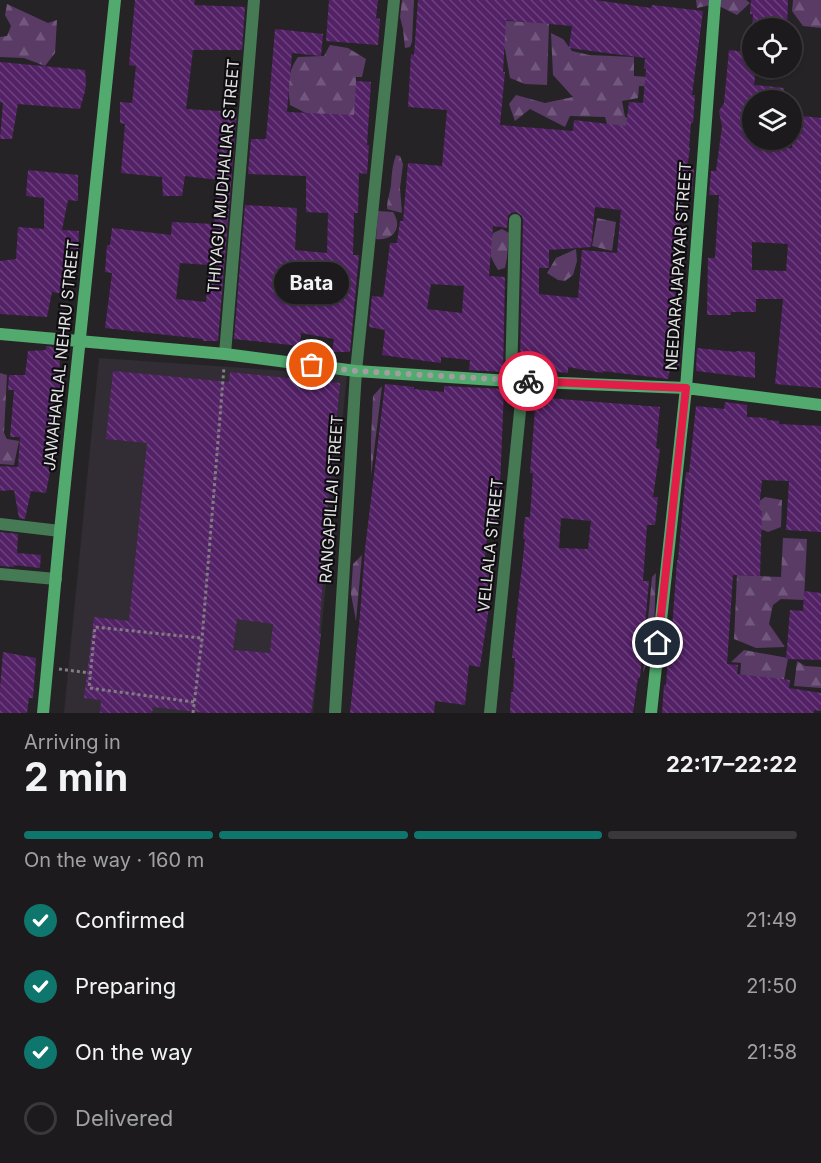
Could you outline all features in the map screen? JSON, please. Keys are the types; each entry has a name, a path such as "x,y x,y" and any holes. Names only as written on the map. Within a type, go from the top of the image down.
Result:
{"street":[{"name":"JAWAHARLAL NEHRU STREET","path":"43,713 115,0"},
{"name":"THIYAGU MUDHALIAR STREET","path":"225,354 254,0"},
{"name":"RANGAPILLAI STREET","path":"334,713 356,371 394,0"},
{"name":"NEEDARAJAPAYAR STREET","path":"651,713 686,388 715,0"},
{"name":"VELLALA STREET","path":"490,713 517,381 514,220"},
{"path":"0,334 225,354 356,371 686,388 821,405"},
{"path":"0,524 60,531"},
{"path":"0,574 56,579"}],"path":[{"path":"193,713 202,639 225,354"},
{"path":"194,702 88,688 95,627 202,639"},
{"path":"46,667 90,673"}],"shaded area":[{"path":"99,358 347,375 313,713 64,713"}],"green space":[{"path":"402,0 414,0 412,42 410,47 405,48 400,17"},
{"path":"696,0 746,0 750,3 737,15 715,4 697,8"},
{"path":"793,0 821,0 821,28 803,26 802,18 797,18 792,11"},
{"path":"7,4 48,23 57,20 55,53 45,66 24,58 0,57 0,37 7,36 11,26 5,15"},
{"path":"466,19 549,23 547,85 525,84 510,78 505,49"},
{"path":"551,33 563,39 572,51 589,55 634,57 634,76 680,79 679,88 639,86 638,98 622,101 625,117 636,120 633,130 609,130 605,117 570,116 565,127 530,109 515,121 509,104 516,95 545,103 573,97 553,75"},
{"path":"330,45 348,48 366,59 362,77 356,77 358,115 321,121 290,105 289,80 298,57 324,56"},
{"path":"396,155 400,156 403,164 400,188 402,213 387,209"},
{"path":"378,211 393,212 396,218 397,228 388,238 376,239"},
{"path":"597,218 616,222 612,251 592,246"},
{"path":"502,229 509,233 507,258 505,268 498,270 491,256 490,244 493,233"},
{"path":"576,249 577,261 573,275 565,281 558,280 547,273 556,258"},
{"path":"0,373 7,375 4,433 7,439 19,441 14,465 0,464"},
{"path":"382,386 371,476 373,396"},
{"path":"765,497 782,500 781,527 768,532 753,526 748,509"},
{"path":"783,538 807,539 804,600 781,599 773,605 769,624 785,647 756,648 734,639 737,575 781,577"},
{"path":"362,555 356,621 351,594 353,564"},
{"path":"656,573 653,637 643,673 652,577"},
{"path":"744,650 788,658 784,680 739,691 741,663 731,662"},
{"path":"797,661 805,666 821,667 821,688 794,686"}],"building":[{"path":"135,0 195,0 194,5 245,7 242,50 193,50 186,109 237,112 218,341 105,328 112,273 105,272 107,245 110,245 112,228 171,235 172,222 214,224 219,180 185,176 182,196 163,196 162,177 121,173 125,124 120,123 120,102 132,103 136,66 129,65","holes":["180,263 209,265 206,302 176,299"]},
{"path":"329,0 378,0 376,18 380,19 378,45 326,41"},
{"path":"418,0 595,0 651,8 652,5 703,11 692,95 695,95 687,168 694,169 692,193 684,192 674,317 669,345 681,346 679,370 670,369 668,379 568,367 568,373 520,368 523,220 522,216 516,212 508,216 507,228 493,226 489,276 505,277 503,372 469,370 470,360 441,357 441,363 382,355 385,330 369,327 372,296 383,297 390,243 397,243 400,221 403,221 408,163 442,166 447,110 408,107 411,54 414,55","holes":["506,20 572,26 569,48 645,58 643,103 629,102 626,126 574,120 573,131 500,125 505,72 503,72","595,207 621,210 617,253 582,250 578,298 539,294 539,268 549,268 549,250 591,247","431,284 464,286 462,313 427,309"]},
{"path":"751,0 788,0 787,18 753,18 753,14 750,14"},
{"path":"275,29 323,34 321,56 292,53 287,112 354,115 356,81 371,82 367,174 359,173 358,213 354,213 353,255 359,255 350,352 332,352 334,339 301,333 300,346 234,339 245,205 297,208 295,250 327,253 328,213 306,212 306,176 248,174 251,139 266,139"},
{"path":"729,50 742,52 742,78 755,78 754,85 784,88 784,90 742,90 742,150 802,150 802,116 821,118 821,388 775,384 783,299 756,299 756,312 707,315 708,258 715,258 719,195 709,195 711,171 716,171 722,127 719,111 724,103","holes":["752,242 788,244 786,271 752,270"]},
{"path":"0,62 85,70 85,91 80,109 18,104 12,139 0,139 3,103 0,102"},
{"path":"28,170 78,175 78,201 68,200 62,230 79,231 78,250 71,249 64,294 52,292 47,317 0,314 0,261 16,259 18,227 44,229 44,198 26,196"},
{"path":"46,346 61,348 56,446 52,445 46,493 31,491 25,519 19,518 14,490 0,491 0,466 18,467 20,437 10,437 14,390 8,390 9,375 25,375 28,351 46,350"},
{"path":"697,348 755,352 755,378 696,371"},
{"path":"113,371 229,382 230,372 340,383 322,561 324,561 319,634 321,634 311,713 206,713 153,707 152,713 100,713 101,700 84,698 94,617 129,621 147,443 106,439","holes":["237,619 273,624 270,653 233,650"]},
{"path":"385,384 444,392 444,386 504,389 497,524 488,523 484,572 494,573 480,667 469,665 465,705 435,701 434,713 350,713 365,549"},
{"path":"536,397 660,407 656,448 660,449 653,497 658,497 655,525 647,525 643,581 649,581 640,678 638,678 633,713 510,713 515,658 512,658 525,539 523,539 525,517 530,517 533,473 530,473","holes":["561,518 591,521 588,549 559,548"]},
{"path":"725,402 747,405 747,417 767,418 767,420 779,421 779,424 821,426 821,532 786,530 789,481 762,480 759,509 762,509 760,576 733,575 727,664 738,665 737,674 790,680 789,688 821,693 821,711 814,710 814,713 662,713 664,685 666,685 668,658 670,658 686,472 689,473 696,406 724,409"},
{"path":"0,532 18,534 17,553 41,555 40,568 0,566"},
{"path":"804,591 821,593 821,660 786,659 790,610 803,611"},
{"path":"3,652 36,658 33,698 29,698 27,713 0,713"}],"way so far":[{"path":"312,365 356,371 528,381"}],"place":[{"name":"Bata","path":"312,365"}],"route":[{"path":"528,381 686,388 658,643"}]}
